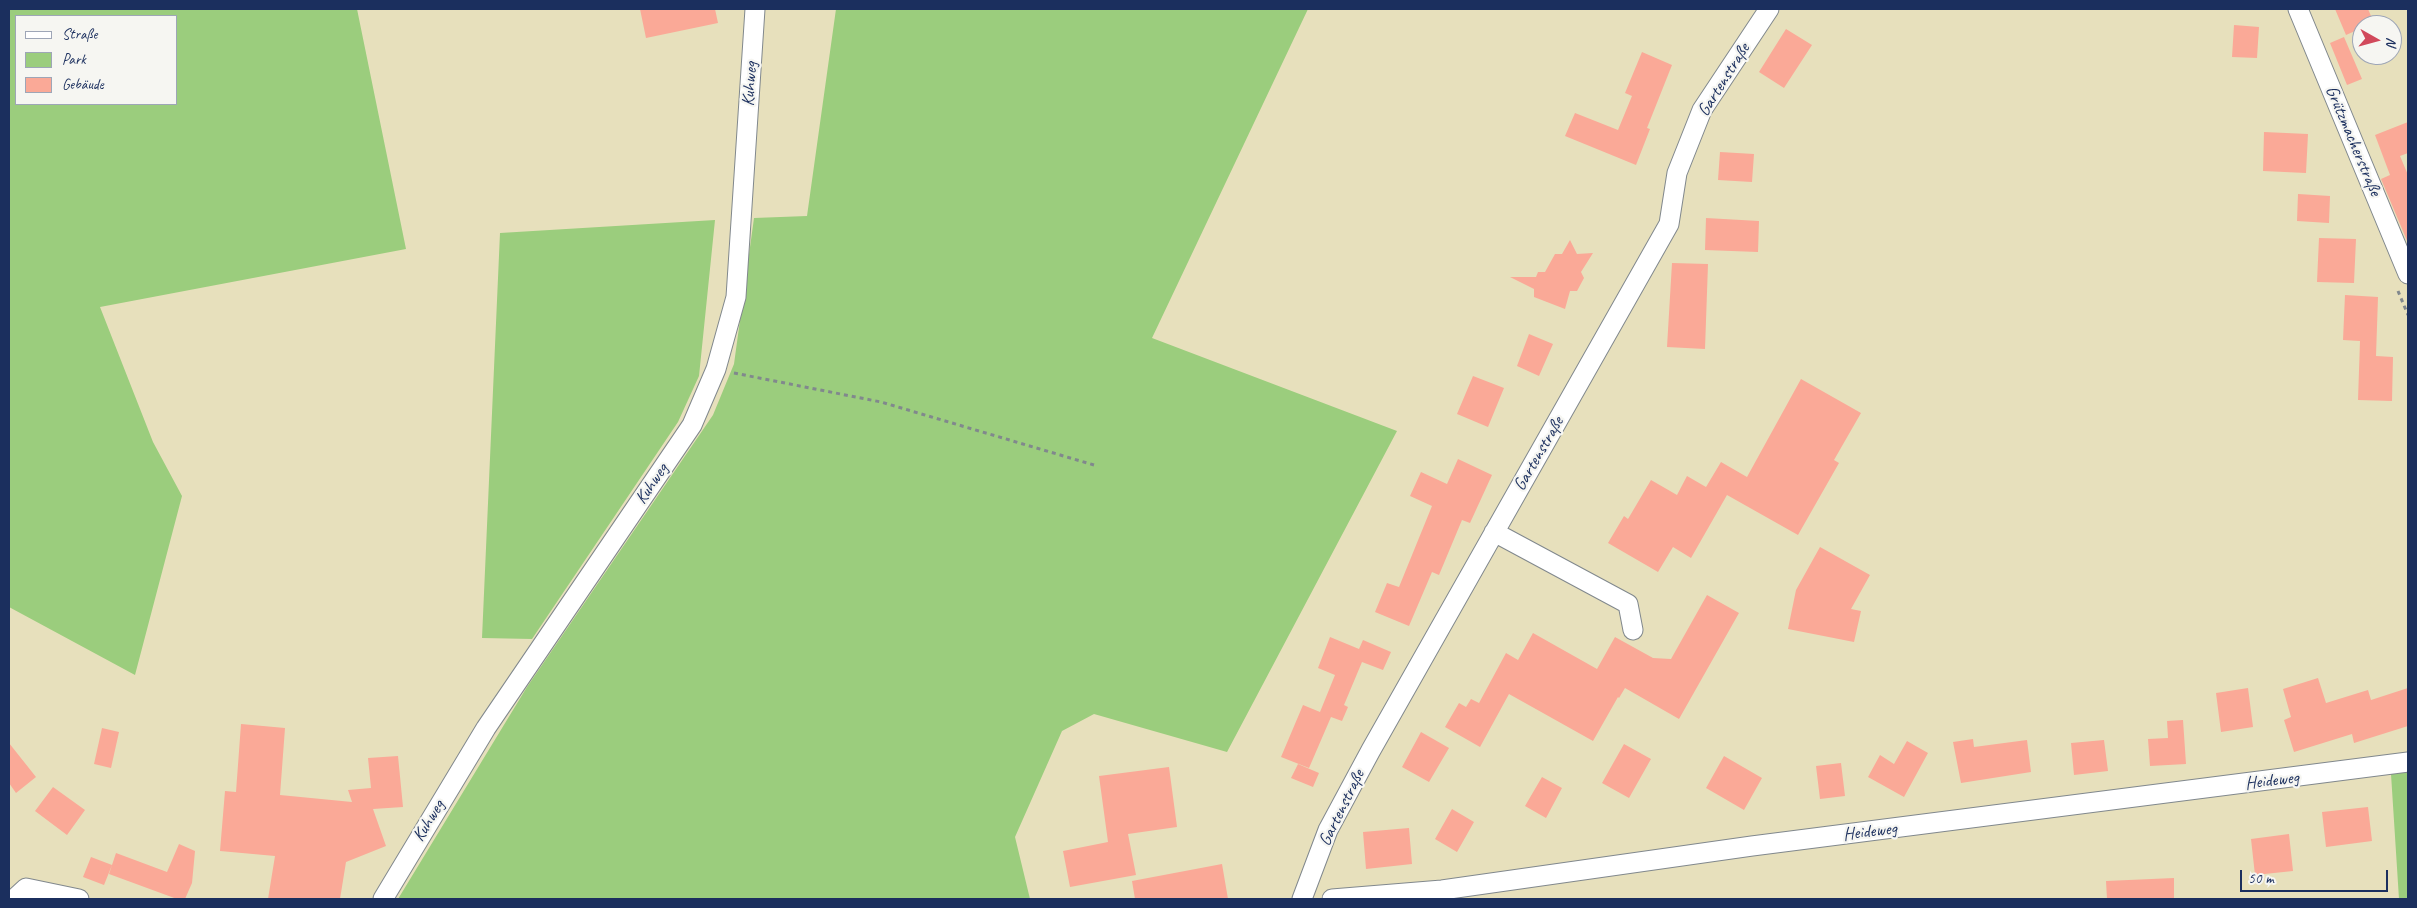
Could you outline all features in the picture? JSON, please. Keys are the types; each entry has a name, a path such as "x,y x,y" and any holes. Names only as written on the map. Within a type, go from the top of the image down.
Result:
{"street":[{"name":"Kuhweg","path":"383,899 486,728 692,426 716,369 736,297 755,9"},
{"name":"Gartenstraße","path":"1302,899 1328,830 1669,224 1678,173 1702,110 1769,9"},
{"name":"Grützmacherstraße","path":"2298,9 2408,274"},
{"path":"1494,532 1628,604 1633,630"},
{"name":"Heideweg","path":"1332,899 1442,890 1752,846 2408,762"},
{"path":"9,895 14,899 26,888 79,899"}],"path":[{"path":"716,369 881,402 1094,465"}],"green space":[{"path":"9,9 357,9 406,249 100,307 153,442 182,496 135,675 9,607"},
{"path":"836,9 1308,9 1152,338 1397,431 1227,752 1094,714 1062,731 1015,837 1030,899 398,899 527,687 713,415 734,364 754,218 807,216"},
{"path":"715,220 699,376 678,422 532,639 482,638 500,233"},
{"path":"2408,772 2408,899 2399,899 2391,774"}],"building":[{"path":"640,9 715,9 718,23 646,38"},
{"path":"2335,9 2368,9 2371,15 2352,15 2352,32 2346,35"},
{"path":"2234,25 2259,27 2257,58 2232,57"},
{"path":"1786,29 1812,45 1784,88 1759,72"},
{"path":"2344,37 2352,56 2352,65 2356,65 2362,79 2347,85 2330,43"},
{"path":"1642,52 1672,65 1647,128 1650,129 1636,165 1565,136 1575,113 1618,130 1632,96 1625,93"},
{"path":"2408,122 2408,153 2400,156 2408,175 2408,243 2381,179 2390,175 2375,135"},
{"path":"2264,132 2308,134 2306,173 2263,171"},
{"path":"1720,152 1754,154 1752,182 1718,180"},
{"path":"2298,194 2330,196 2329,223 2297,221"},
{"path":"1706,218 1759,221 1758,252 1705,250"},
{"path":"2319,238 2356,239 2354,283 2317,282"},
{"path":"1570,240 1577,254 1593,253 1581,272 1584,278 1577,291 1570,291 1565,309 1534,297 1534,289 1510,277 1536,277 1538,272 1545,272 1555,254 1562,254"},
{"path":"1672,263 1708,264 1705,349 1667,347"},
{"path":"2345,295 2378,297 2376,356 2393,357 2392,401 2358,400 2360,341 2343,340"},
{"path":"1529,334 1553,344 1539,376 1517,366"},
{"path":"1473,376 1504,388 1488,427 1457,414"},
{"path":"1801,379 1861,413 1834,460 1839,463 1798,535 1727,495 1691,558 1673,547 1658,572 1608,543 1624,516 1628,519 1651,480 1677,495 1687,476 1706,487 1721,462 1747,477"},
{"path":"1458,459 1492,475 1470,523 1462,520 1439,575 1432,572 1409,626 1375,612 1387,583 1399,587 1432,506 1410,496 1421,472 1447,484"},
{"path":"1820,547 1870,575 1851,609 1861,611 1854,642 1788,629 1796,590"},
{"path":"1707,595 1739,613 1679,719 1625,688 1593,741 1509,694 1480,747 1445,727 1459,703 1466,707 1471,699 1479,703 1506,653 1518,660 1533,633 1597,669 1615,637 1653,658 1671,659"},
{"path":"1330,637 1359,649 1363,640 1391,652 1383,670 1362,662 1344,705 1348,707 1342,721 1331,717 1309,768 1281,757 1303,705 1320,712 1335,675 1318,668"},
{"path":"2318,678 2326,703 2368,690 2371,700 2408,688 2408,726 2354,743 2352,734 2294,752 2284,720 2291,717 2283,689"},
{"path":"2248,688 2253,727 2221,732 2216,693"},
{"path":"2183,720 2186,764 2150,766 2148,739 2168,738 2167,721"},
{"path":"241,724 285,728 280,795 352,802 348,790 371,788 368,758 398,756 403,807 373,809 386,846 346,862 340,899 268,899 275,856 220,851 225,791 236,792"},
{"path":"102,728 119,732 111,768 94,764"},
{"path":"1421,732 1449,748 1429,782 1402,767"},
{"path":"1973,739 1974,747 2027,740 2031,772 1961,783 1953,742"},
{"path":"2104,740 2108,771 2074,775 2071,743"},
{"path":"1907,741 1928,753 1904,797 1868,777 1880,755 1894,764"},
{"path":"9,743 36,777 16,793 9,783"},
{"path":"1624,744 1651,759 1629,798 1602,783"},
{"path":"1724,756 1762,778 1744,810 1706,788"},
{"path":"1841,763 1845,796 1820,799 1816,766"},
{"path":"1298,764 1319,773 1313,787 1291,778"},
{"path":"1169,767 1177,827 1128,834 1136,875 1070,887 1063,851 1108,842 1099,776"},
{"path":"1542,777 1562,788 1546,818 1525,806"},
{"path":"53,787 85,810 67,835 35,811"},
{"path":"2368,807 2372,841 2326,847 2322,812"},
{"path":"1452,809 1474,822 1457,852 1435,839"},
{"path":"1409,828 1412,864 1366,869 1363,832"},
{"path":"2289,834 2293,871 2255,875 2251,839"},
{"path":"179,844 195,851 192,883 185,899 177,899 109,874 116,853 167,872"},
{"path":"91,857 112,865 104,885 83,877"},
{"path":"1222,864 1228,899 1135,899 1132,881"},
{"path":"2174,878 2174,899 2107,899 2106,881"}]}
